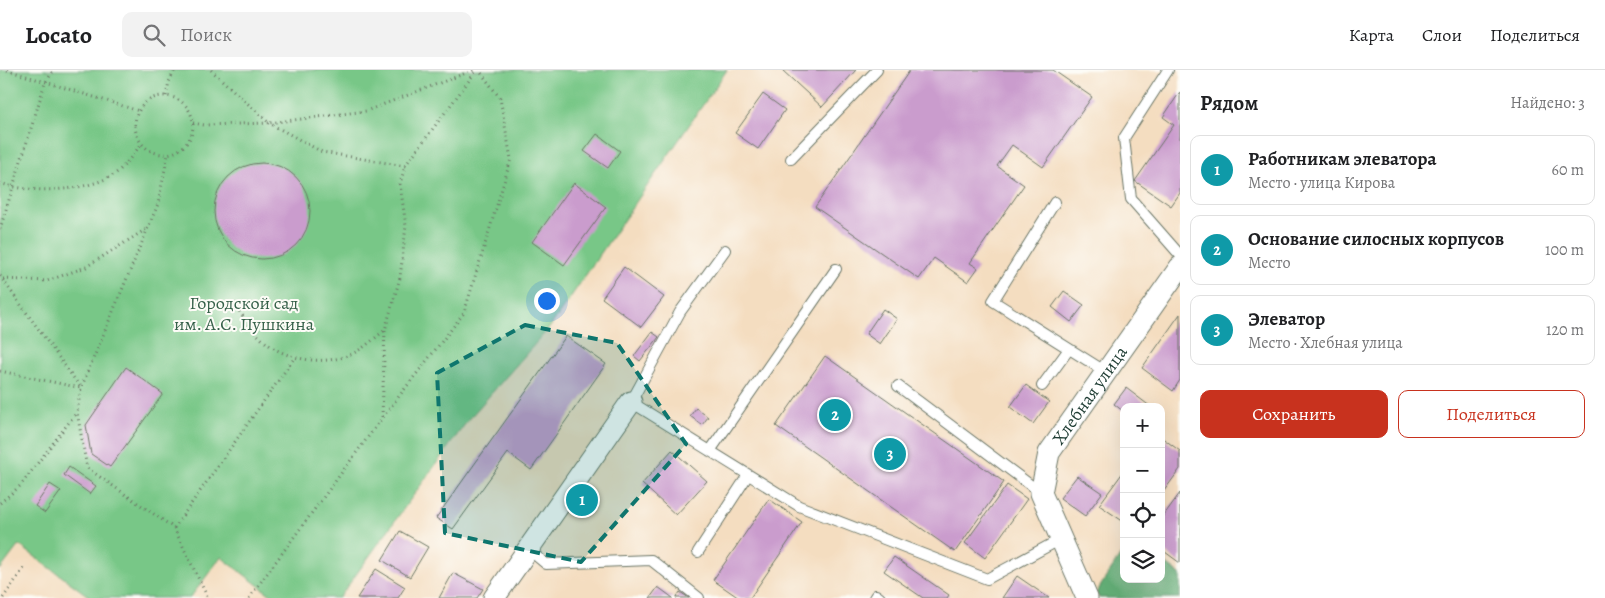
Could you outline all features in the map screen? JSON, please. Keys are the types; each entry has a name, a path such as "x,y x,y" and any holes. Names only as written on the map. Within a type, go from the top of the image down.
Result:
{"street":[{"name":"Хлебная улица","path":"1041,493 1049,453 1180,267"},
{"path":"494,598 631,402"},
{"path":"1041,493 1087,598"},
{"path":"1071,561 1080,598"}],"lane":[{"path":"791,159 877,70"},
{"path":"1168,70 1124,138 1131,199 1180,256"},
{"path":"1055,202 993,301 1106,372"},
{"path":"726,250 680,312 631,402 799,506 987,579 1061,539"},
{"path":"710,450 836,269"},
{"path":"1042,386 1069,349"},
{"path":"898,386 1041,493"},
{"path":"698,552 748,475"},
{"path":"528,549 546,564 651,560 699,598"},
{"path":"874,598 876,595 880,598"}],"path":[{"path":"7,70 139,111"},
{"path":"0,229 45,83 54,70"},
{"path":"166,96 169,82 175,70"},
{"path":"211,70 269,122 322,152 405,166"},
{"path":"193,124 269,122 366,111 477,70"},
{"path":"382,418 385,330 400,278 406,226 400,184 405,166 477,70"},
{"path":"249,598 382,418 464,313 511,159 500,98 477,70"},
{"path":"166,96 182,102 188,108 193,124 190,140 176,152 168,154 149,150 142,144 135,128 139,111 150,100 166,96"},
{"path":"0,183 13,188 70,190 114,175 142,144"},
{"path":"168,154 158,204 81,388 77,412 87,468 174,528 208,598"},
{"path":"1,278 47,281 86,266 148,228"},
{"path":"1,278 81,388"},
{"path":"234,303 247,323 271,347 295,357 327,361 353,353 385,330"},
{"path":"174,528 295,357"},
{"path":"0,371 81,388"},
{"path":"0,503 20,486 77,412"},
{"path":"3,598 24,568"}],"highlighted area":[{"path":"525,325 617,343 686,444 581,562 445,533 437,373"}],"green space":[{"name":"Городской сад им. А.С. Пушкина","path":"0,70 727,70 550,327 468,420 339,598 275,598 221,557 190,598 91,598 19,545 0,570"},
{"path":"1120,555 1120,583 1165,583 1165,563 1180,574 1180,598 1099,598 1096,593"}],"building":[{"path":"782,70 856,70 822,107"},
{"path":"910,70 1053,70 1092,97 1043,167 1012,145 997,166 1024,185 970,263 978,268 968,282 934,258 919,279 815,207"},
{"path":"1180,92 1180,193 1171,206 1135,181 1174,125 1163,117"},
{"path":"763,94 785,110 758,149 735,133"},
{"path":"597,134 620,151 608,168 584,151"},
{"path":"253,163 271,163 289,171 302,184 310,202 307,230 289,251 271,259 253,259 235,251 222,238 214,220 214,202 222,184 235,171"},
{"path":"574,183 606,207 564,265 532,242"},
{"path":"624,267 664,297 641,327 602,298"},
{"path":"1064,291 1084,305 1071,322 1052,307"},
{"path":"883,309 897,319 880,344 866,334"},
{"path":"1180,314 1180,380 1173,391 1142,368"},
{"path":"652,332 659,337 640,361 634,356"},
{"path":"566,336 606,364 531,470 508,453 453,529 436,518"},
{"path":"825,356 1004,482 955,552 776,426"},
{"path":"126,367 163,394 110,467 91,454 86,425"},
{"path":"1026,385 1049,402 1033,424 1010,407"},
{"path":"1126,388 1146,403 1120,403 1120,409 1114,404"},
{"path":"696,408 708,417 702,425 690,416"},
{"path":"1165,440 1180,451 1180,469 1165,490"},
{"path":"672,450 707,481 676,515 642,484"},
{"path":"69,467 96,486 90,494 64,475"},
{"path":"1077,476 1102,493 1085,516 1060,498"},
{"path":"1120,476 1120,519 1099,505"},
{"path":"50,484 61,491 45,513 35,506"},
{"path":"1007,485 1027,499 985,558 965,543"},
{"path":"1180,493 1180,563 1165,552 1165,514"},
{"path":"769,499 802,522 750,598 739,598 713,580"},
{"path":"400,531 428,547 410,577 382,560"},
{"path":"894,557 949,595 947,598 923,598 884,571"},
{"path":"376,569 405,587 398,598 357,598"},
{"path":"453,573 483,589 477,598 439,598"},
{"path":"1017,576 1049,598 1002,598"},
{"path":"658,587 673,598 650,598"},
{"path":"680,592 689,598 676,598"}],"place":[{"name":"Основание силосных корпусов","path":"835,415"},
{"name":"Элеватор","path":"890,454"},
{"name":"Работникам элеватора","path":"582,500"}]}
